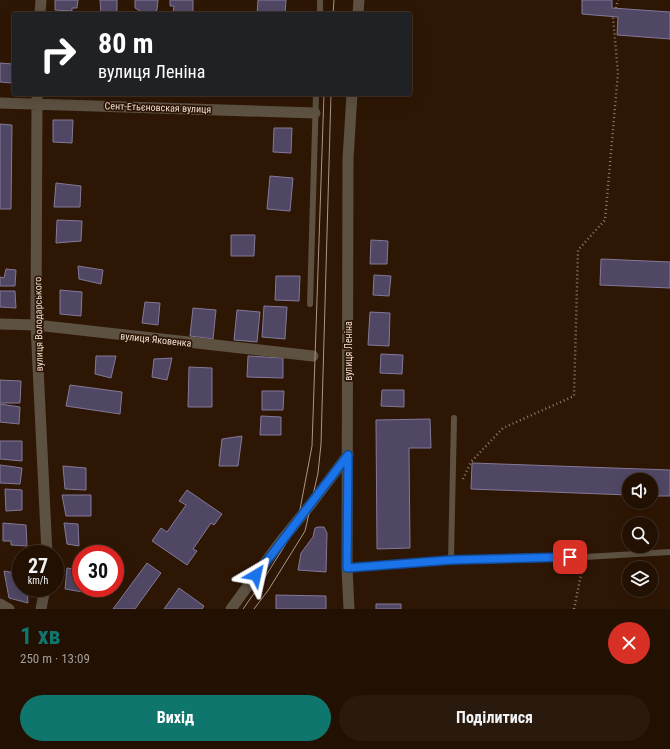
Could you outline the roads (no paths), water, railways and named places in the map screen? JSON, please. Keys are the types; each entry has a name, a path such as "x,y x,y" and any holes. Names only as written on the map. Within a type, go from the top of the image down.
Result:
{"street":[{"path":"40,12 41,0"},
{"path":"358,12 360,0"},
{"name":"вулиця Леніна","path":"349,609 347,568 348,159 352,96"},
{"name":"Сент-Етьєновская вулиця","path":"0,103 37,99 315,113"},
{"name":"вулиця Володарського","path":"37,99 36,325 47,545"},
{"name":"вулиця Яковенка","path":"0,324 36,325 313,356"},
{"path":"231,609 280,540 311,504 348,455"},
{"path":"41,609 43,597"},
{"path":"0,604 9,609"}],"lane":[{"path":"320,0 320,12"},
{"path":"310,304 316,96"},
{"path":"451,560 454,418"},
{"path":"347,568 451,560 585,557 670,552"}],"tram line":[{"path":"333,12 334,0"},
{"path":"243,609 292,534 298,520 312,446 324,96"},
{"path":"254,609 269,589 305,531 318,473 321,444 331,96"}]}
